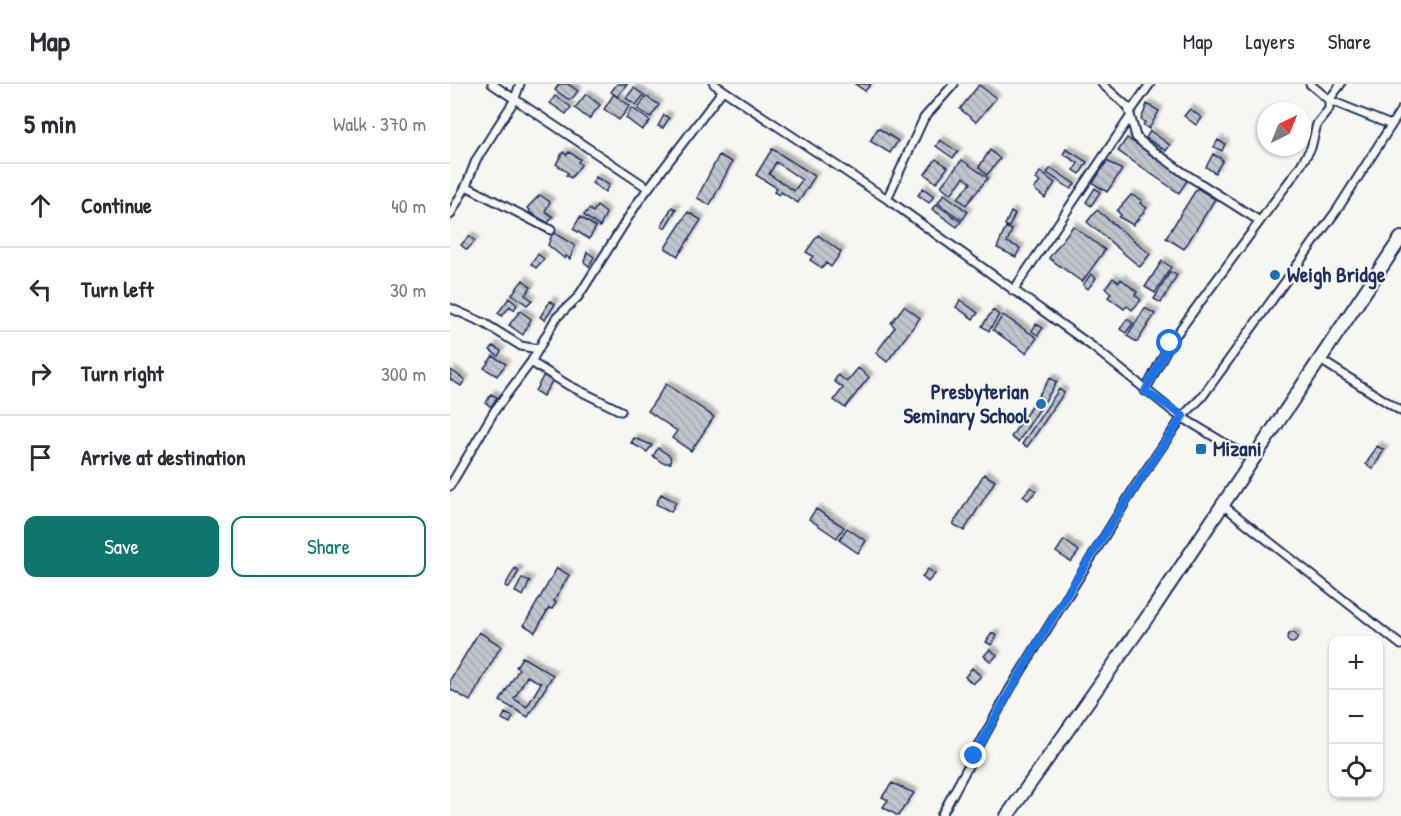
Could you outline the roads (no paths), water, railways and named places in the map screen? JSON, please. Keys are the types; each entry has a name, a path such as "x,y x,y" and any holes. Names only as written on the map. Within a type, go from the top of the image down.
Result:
{"highway":[{"path":"1007,816 1224,506 1401,238"}],"street":[{"path":"492,84 514,101 648,188"},
{"path":"450,215 466,186 481,150 514,101 520,84"},
{"path":"714,84 887,199 1093,347 1145,391 1254,461"},
{"path":"887,199 924,118 949,84"},
{"path":"935,103 954,84"},
{"path":"1102,84 1125,103 1137,137 1155,153 1258,220"},
{"path":"1013,291 1150,84"},
{"path":"1310,84 1329,100 1391,125"},
{"path":"1145,391 1170,343 1229,266 1258,220 1311,148 1317,124 1329,109 1329,100 1341,84"},
{"path":"450,486 495,410 531,362 556,318 578,297 610,243 648,188 723,90"},
{"path":"941,816 1010,689 1138,482 1183,416 1202,397 1337,210 1401,110"},
{"path":"466,186 550,230"},
{"path":"450,308 484,323 521,346 538,349"},
{"path":"1319,359 1401,411"},
{"path":"531,362 568,386 621,411"},
{"path":"450,468 457,474"},
{"path":"1224,506 1401,645"}],"place":[{"name":"Weigh Bridge","path":"1275,275"},
{"name":"Presbyterian Seminary School","path":"1041,404"},
{"name":"Mizani","path":"1201,449"}]}
